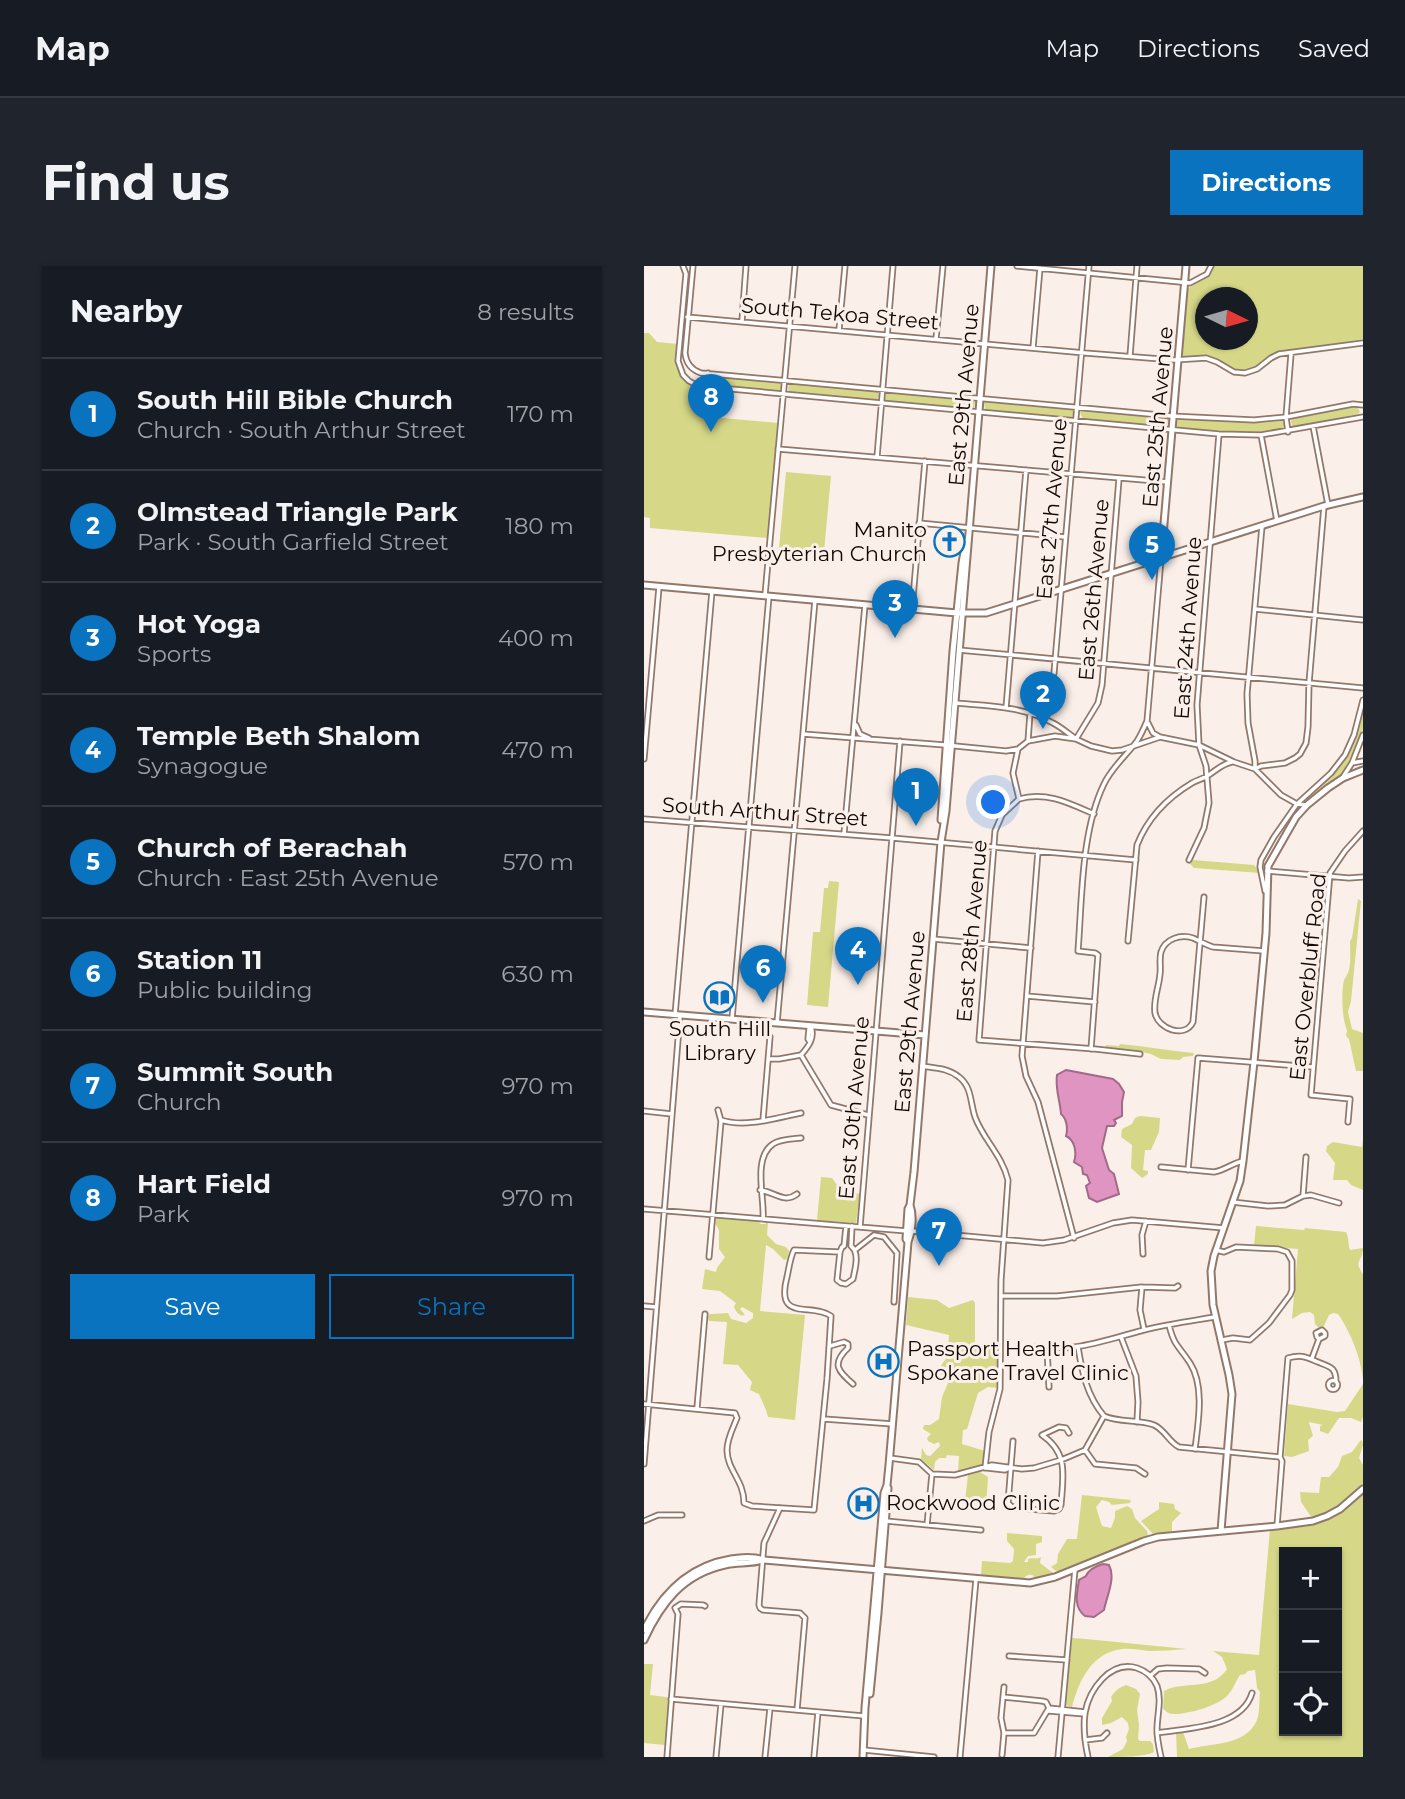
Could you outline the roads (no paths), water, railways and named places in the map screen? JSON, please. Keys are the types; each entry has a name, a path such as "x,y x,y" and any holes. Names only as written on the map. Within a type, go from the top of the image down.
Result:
{"main road":[{"name":"East 29th Avenue","path":"863,1754 888,1492 941,842 946,811 948,745 962,560 969,528 991,266"},
{"name":"East 25th Avenue","path":"1161,559 1186,266"},
{"path":"644,585 959,613 986,613 1326,506 1363,497"},
{"name":"East 29th Avenue","path":"948,745 955,703 959,613"},
{"path":"1221,1531 1232,1394 1225,1340 1215,1317 1211,1271 1221,1250 1224,1228 1240,1181 1243,1161 1264,951 1267,871 1296,817 1307,805 1343,778 1363,770"},
{"path":"644,1012 925,1035"},
{"path":"644,1630 666,1594 704,1566 724,1560 747,1557 1030,1583 1044,1581 1144,1541 1313,1521 1340,1509 1363,1489"},
{"path":"644,1640 663,1605 689,1580 725,1564 764,1560"}],"street":[{"path":"685,266 679,366 682,375 689,382 706,387 1219,434 1261,435 1289,432 1363,417"},
{"path":"693,266 685,357 693,369 708,373 1174,416 1258,420 1353,404 1363,405"},
{"path":"742,321 746,266"},
{"path":"732,1020 795,266"},
{"path":"839,330 845,266"},
{"path":"877,457 894,266"},
{"path":"936,338 943,266"},
{"path":"1017,266 1185,283 1207,274 1211,266"},
{"name":"East 27th Avenue","path":"1030,713 1049,689 1054,673 1089,266"},
{"path":"1130,356 1138,266"},
{"path":"1033,348 1040,267"},
{"name":"South Tekoa Street","path":"682,316 1082,353 1178,359 1206,358 1234,372 1245,373 1257,369 1279,354 1363,342"},
{"path":"1289,432 1286,417 1291,354"},
{"path":"706,387 708,373"},
{"path":"1255,769 1285,763 1295,758 1307,737 1308,683 1326,506 1313,426"},
{"name":"East 24th Avenue","path":"1189,860 1207,817 1209,803 1207,776 1199,745 1197,705 1219,434"},
{"path":"1261,435 1277,522"},
{"path":"778,449 1168,482"},
{"path":"912,609 925,461"},
{"path":"1006,708 1026,470"},
{"name":"East 26th Avenue","path":"1076,739 1098,703 1102,685 1119,478"},
{"path":"919,523 1065,537"},
{"path":"1255,769 1248,723 1249,677 1262,526"},
{"name":"East 25th Avenue","path":"1132,747 1147,721 1161,559"},
{"path":"644,759 659,587"},
{"path":"644,1464 646,1404 672,1114 692,823 712,591"},
{"path":"777,1024 815,600"},
{"path":"844,834 865,605"},
{"path":"1255,609 1363,620"},
{"path":"959,650 1363,688"},
{"path":"1267,899 1261,860 1297,804 1337,767 1345,755 1354,735 1363,700"},
{"path":"955,703 1030,713 1053,723 1076,739"},
{"path":"1028,741 1030,713"},
{"path":"855,716 858,731 871,739"},
{"path":"1147,721 1160,737 1199,745 1255,769 1273,788 1297,804 1307,805"},
{"path":"803,734 1006,751 1018,749 1028,741 1055,736 1076,739 1103,749 1122,750 1160,737"},
{"path":"1343,778 1363,735"},
{"name":"East 30th Avenue","path":"860,1227 900,741"},
{"path":"1091,1049 1098,954 1078,951 1086,856 1094,814 1103,786 1132,747"},
{"path":"1018,749 1013,774 1019,799 1047,797 1094,814"},
{"path":"1352,763 1363,761"},
{"path":"1128,942 1137,845 1142,830 1153,815 1178,793 1226,763 1234,762"},
{"name":"East 28th Avenue","path":"1019,799 1002,815 995,831 978,1040 1023,1044"},
{"name":"South Arthur Street","path":"644,819 1136,860"},
{"name":"East Overbluff Road","path":"1348,1122 1350,1099 1311,1095 1330,876 1345,851 1363,831"},
{"path":"1038,851 1023,1065 1038,1102 1074,1238"},
{"path":"1267,871 1363,877"},
{"path":"1204,897 1200,942 1192,1025 1187,1030 1164,1027 1157,1018 1155,1007 1162,949 1170,940 1190,938 1200,942 1213,947 1264,951"},
{"path":"933,939 1031,948"},
{"path":"1026,996 1095,1002"},
{"path":"769,1059 801,1055 808,1048 811,1027"},
{"path":"763,1120 771,1037"},
{"path":"1023,1044 1140,1054"},
{"path":"801,1055 831,1105 868,1115"},
{"path":"1188,1170 1198,1058 1313,1067"},
{"path":"922,1066 950,1071 966,1084 971,1093 976,1119 1005,1168 1008,1191 1003,1240 1000,1389 989,1432 985,1468"},
{"path":"709,1256 722,1120 718,1110"},
{"path":"644,1111 672,1114"},
{"path":"722,1120 752,1122 801,1113"},
{"path":"763,1219 764,1207 760,1190 766,1152 772,1144 779,1141 801,1138"},
{"path":"1303,1196 1306,1157"},
{"path":"1161,1167 1221,1171 1243,1161"},
{"path":"760,1190 769,1191 783,1199 797,1194"},
{"path":"1232,1202 1285,1205 1311,1195 1339,1203"},
{"path":"644,1209 1051,1242 1074,1238 1125,1221 1224,1228"},
{"path":"1143,1254 1142,1235 1146,1221"},
{"path":"844,1245 855,1250 854,1274 851,1282 846,1284 837,1280 846,1226"},
{"path":"851,1246 852,1226"},
{"path":"855,1250 874,1235 884,1237 897,1253 894,1302"},
{"path":"1221,1250 1233,1247 1281,1249 1290,1256 1293,1268 1290,1295 1269,1322 1250,1340 1225,1340"},
{"path":"646,1404 727,1411 737,1415 727,1451 732,1468 743,1488 744,1503 751,1506 814,1510 831,1318 830,1314 823,1311 793,1308 783,1291 794,1250 840,1252"},
{"path":"1001,1296 1057,1296 1142,1286 1178,1286"},
{"path":"1142,1286 1140,1310 1144,1330"},
{"path":"644,1306 656,1307"},
{"path":"697,1408 705,1314"},
{"path":"1036,1348 1078,1347 1144,1330 1215,1317"},
{"path":"1169,1325 1175,1345 1194,1371 1199,1396 1195,1449"},
{"path":"1121,1337 1136,1376 1137,1422"},
{"path":"1312,1358 1319,1339"},
{"path":"830,1346 844,1342 848,1344 848,1348 839,1358 838,1366 853,1384"},
{"path":"1078,1347 1082,1374 1093,1401 1104,1416 1117,1421 1148,1423 1157,1427 1171,1443 1179,1447 1280,1457"},
{"path":"1047,1349 1049,1387"},
{"path":"1277,1526 1288,1358 1296,1355 1326,1364 1336,1375 1336,1382"},
{"path":"890,1458 919,1462 932,1474 955,1475 992,1465 1034,1468 1085,1450 1104,1416"},
{"path":"824,1419 893,1424"},
{"path":"1013,1441 1008,1499 1011,1506 1054,1511 1061,1505 1064,1469 1054,1444 1042,1435 1059,1427 1066,1428 1069,1433"},
{"path":"1085,1450 1095,1464 1136,1468 1145,1474"},
{"path":"927,1525 932,1474"},
{"path":"780,1508 764,1548 760,1608 800,1613 805,1618 797,1710"},
{"path":"644,1511 646,1521 659,1515 682,1515"},
{"path":"884,1521 981,1530"},
{"path":"1058,1757 1075,1569"},
{"path":"960,1757 976,1579"},
{"path":"667,1757 678,1614 675,1608 681,1604 705,1606"},
{"path":"1009,1656 1066,1660"},
{"path":"1088,1757 1085,1713 1098,1685 1111,1672 1132,1667 1150,1675 1156,1683 1160,1696 1157,1733 1161,1757"},
{"path":"1150,1675 1167,1668 1199,1669 1205,1674"},
{"path":"1002,1755 1004,1687"},
{"path":"1157,1733 1227,1720 1248,1703 1252,1693"},
{"path":"1003,1697 1046,1702 1048,1709 1034,1733 1004,1733"},
{"path":"671,1699 866,1716"},
{"path":"716,1757 721,1704"},
{"path":"765,1757 770,1708"},
{"path":"1048,1709 1085,1713"},
{"path":"814,1757 818,1712"},
{"path":"1085,1740 1102,1738 1107,1733"},
{"path":"863,1754 934,1757"}],"place":[{"name":"Hart Field","path":"711,432"},
{"name":"Manito Presbyterian Church","path":"950,542"},
{"name":"Church of Berachah","path":"1152,580"},
{"name":"Hot Yoga","path":"895,638"},
{"name":"Olmstead Triangle Park","path":"1043,729"},
{"name":"South Hill Bible Church","path":"916,826"},
{"name":"Temple Beth Shalom","path":"858,985"},
{"name":"South Hill Library","path":"720,997"},
{"name":"Station 11","path":"763,1003"},
{"name":"Summit South","path":"939,1266"},
{"name":"Passport Health Spokane Travel Clinic","path":"884,1361"},
{"name":"Rockwood Clinic","path":"863,1503"}]}
